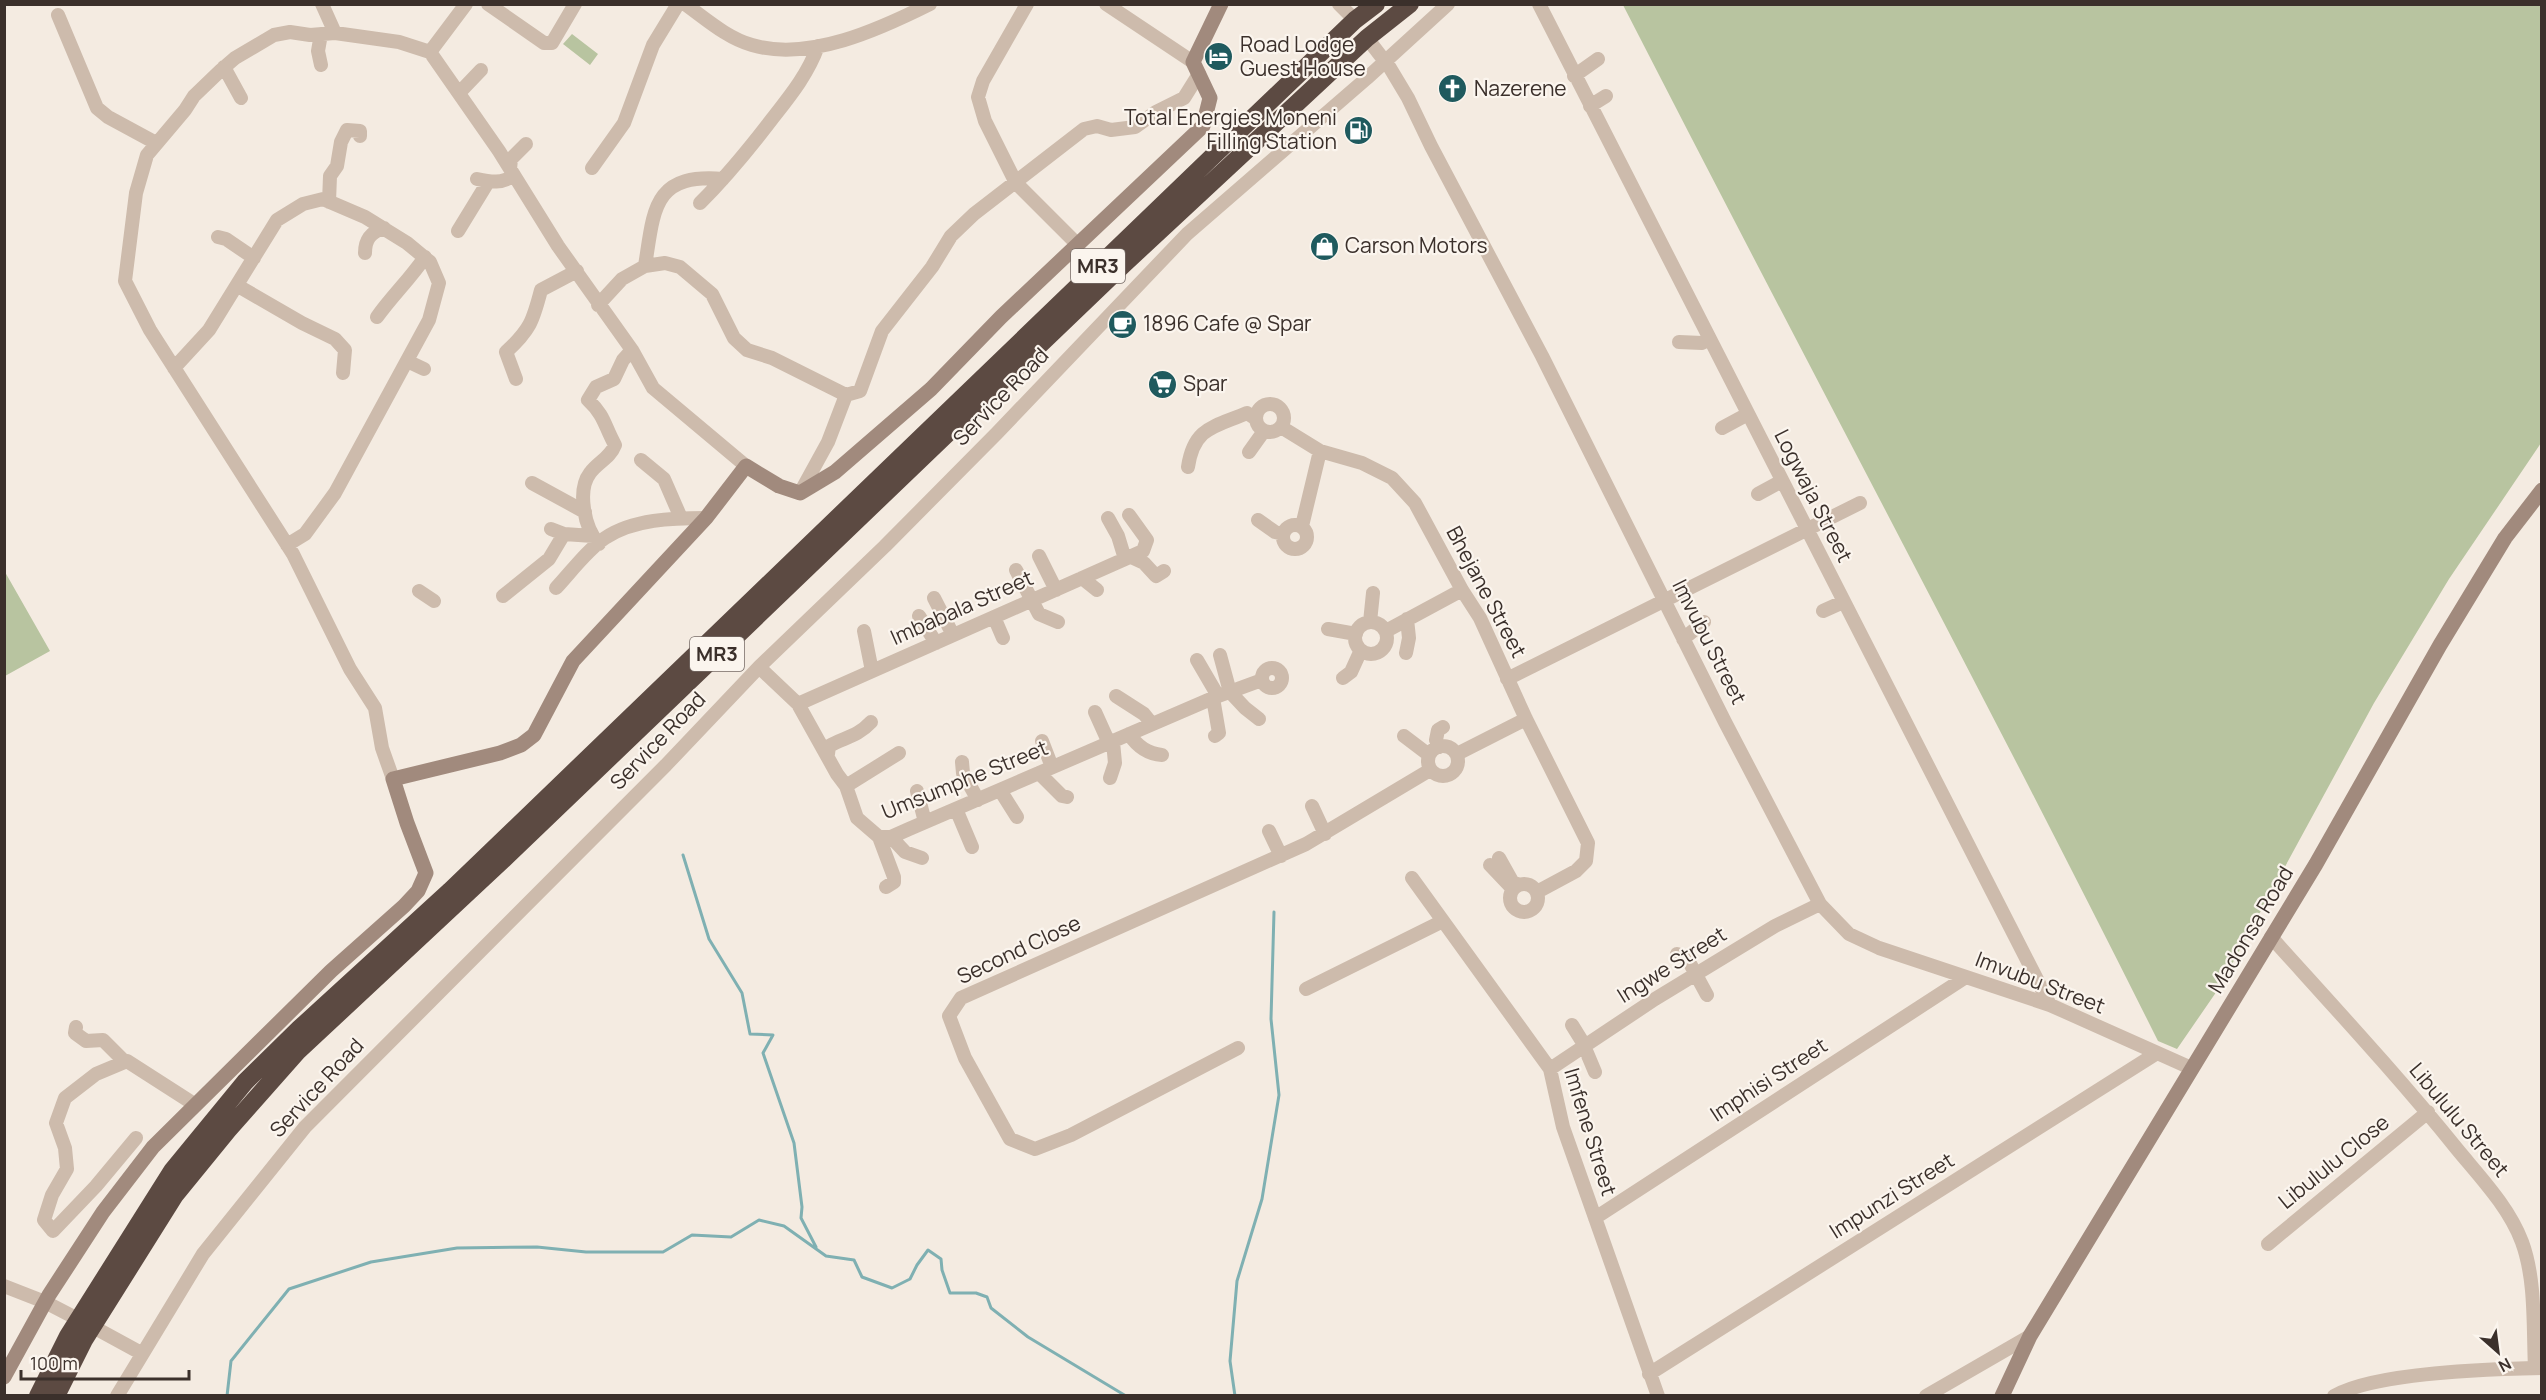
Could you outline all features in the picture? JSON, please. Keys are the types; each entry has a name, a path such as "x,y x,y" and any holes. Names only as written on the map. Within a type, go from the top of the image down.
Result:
{"highway":[{"name":"MR3","path":"38,1395 68,1336 172,1171 245,1082 484,858 1355,20 1376,4"},
{"name":"MR3","path":"56,1395 80,1347 175,1195 228,1130 297,1052 507,856 1124,264 1367,38 1410,4"}],"street":[{"path":"321,65 318,51 328,33 322,4"},
{"path":"430,52 466,4"},
{"path":"488,4 544,43 552,44 575,4"},
{"path":"592,168 624,123 653,45 678,4"},
{"path":"685,4 732,37 753,46 790,50 818,46 862,34 930,4"},
{"path":"1027,4 983,81 978,97 985,121 1016,183 1077,244"},
{"path":"4,1377 45,1302 110,1203 153,1147 330,971 418,891 426,873 382,748 375,708 350,669 287,545 150,330 125,281 136,193 147,155 156,143 185,110 194,96 224,67 274,35 290,32 328,33 399,42 430,52 512,172 558,246 578,271 598,305 632,350 653,387 746,466 779,486 800,493 835,472 931,389 1001,317 1203,126 1210,98 1196,68 1106,4"},
{"path":"598,305 622,279 645,266 665,263 680,267 712,294 734,338 747,350 780,362 846,395 860,391 882,331 932,267 951,236 974,214 1084,129 1097,126 1112,130 1135,127 1156,112 1184,98 1221,4"},
{"path":"1339,4 1355,20"},
{"path":"1384,61 1448,4"},
{"name":"Logwaja Street","path":"1539,4 2050,1005"},
{"path":"58,15 97,108 156,143"},
{"name":"Imvubu Street","path":"1367,38 1408,98 1542,356 1683,639 1820,904 1849,934 1879,948 2050,1005 2192,1068"},
{"path":"700,203 723,179 790,97 810,67 818,46"},
{"path":"1574,76 1598,59"},
{"name":"Service Road","path":"117,1395 203,1254 305,1127 666,765 759,667 981,449 1187,234 1384,61"},
{"path":"224,67 241,98"},
{"path":"459,93 481,70"},
{"path":"1590,106 1606,96"},
{"path":"329,202 330,176 337,166 341,142 347,130 360,131 360,136"},
{"path":"458,231 484,197 483,180 506,182 512,172 511,159 526,144"},
{"path":"645,266 660,197 675,185 691,179 723,179"},
{"path":"174,368 209,330 277,220 303,204 323,199 365,217 430,262 439,283 429,320 335,493 305,534 287,545"},
{"path":"365,253 365,244 373,232 384,228"},
{"path":"218,237 241,247 254,258"},
{"path":"377,318 391,299 410,281 417,255"},
{"path":"516,379 499,352 525,335 534,317 542,290 578,271"},
{"path":"238,286 335,339 345,351 343,373"},
{"path":"1679,342 1702,343 1709,339"},
{"path":"596,540 585,512 584,488 588,475 611,454 615,445 608,432 605,418 588,400 596,387 614,379 623,360 632,350"},
{"path":"407,361 424,369"},
{"path":"800,493 828,442 846,395"},
{"path":"1188,467 1191,449 1203,431 1247,413 1256,419 1264,431 1273,431 1281,427 1283,413 1273,405 1260,408 1256,419"},
{"path":"1722,428 1748,414"},
{"name":"Bhejane Street","path":"1281,427 1320,451 1362,463 1392,478 1415,503 1462,590 1480,618 1526,719 1588,843 1586,861 1576,871 1537,892"},
{"path":"1249,452 1264,431"},
{"path":"1302,526 1320,451"},
{"path":"641,460 664,480 681,518"},
{"path":"393,779 500,753 521,745 534,735 573,661 706,518 746,466"},
{"path":"1758,494 1782,481"},
{"path":"532,483 585,512"},
{"name":"Madonsa Road","path":"2002,1395 2030,1336 2316,864 2440,645 2505,538 2541,490"},
{"path":"1507,679 1860,503"},
{"path":"1129,515 1147,540 1133,556"},
{"path":"503,596 549,559 557,531 596,540 605,538 630,525 681,518 706,518"},
{"path":"1108,518 1133,556 1144,563 1156,576 1164,571"},
{"path":"1258,520 1275,532 1283,534"},
{"path":"1290,526 1302,526 1307,532 1307,540 1300,548 1289,547 1283,541 1283,534 1290,526"},
{"path":"556,588 596,540"},
{"path":"1039,556 1056,590"},
{"name":"Imbabala Street","path":"798,704 1133,556"},
{"path":"1016,570 1039,614 1058,622"},
{"path":"1083,578 1097,590"},
{"path":"1386,631 1462,590"},
{"path":"419,591 434,601"},
{"path":"1370,622 1373,593"},
{"path":"934,598 953,635"},
{"path":"1823,611 1843,602"},
{"path":"919,616 936,643"},
{"path":"994,617 1003,638"},
{"path":"1406,653 1409,638 1407,619"},
{"path":"1370,622 1379,624 1386,631 1387,641 1382,650 1371,654 1361,650 1356,641 1356,634 1360,627 1370,622"},
{"path":"1683,639 1704,622"},
{"path":"1328,629 1356,634"},
{"path":"864,631 872,671"},
{"path":"1343,678 1351,672 1361,650"},
{"path":"1215,736 1220,733 1220,654"},
{"path":"1197,660 1220,696 1245,708 1259,719"},
{"name":"Umsumphe Street","path":"759,667 798,704 846,786 857,818 885,837 1262,680"},
{"path":"1116,696 1144,714 1152,724"},
{"path":"1095,712 1111,742 1115,763 1110,778"},
{"path":"1457,754 1526,719"},
{"path":"828,754 829,746 838,741 850,739 871,722"},
{"path":"1404,736 1434,751 1450,747 1457,754 1459,764 1451,775 1442,777 1430,770 1434,751 1438,730 1443,727"},
{"path":"1129,734 1136,744 1155,755 1162,755"},
{"path":"1042,741 1052,767"},
{"path":"846,786 899,753"},
{"path":"963,762 963,773 978,800"},
{"name":"Second Close","path":"1238,1048 1071,1136 1035,1149 1010,1139 964,1058 949,1016 961,998 1281,856 1325,834 1430,770"},
{"path":"1039,773 1062,796 1067,797"},
{"path":"1000,790 1017,817"},
{"path":"917,791 925,822"},
{"path":"1312,806 1325,834"},
{"path":"956,809 972,847"},
{"path":"1269,831 1281,856"},
{"path":"885,837 905,852 922,858"},
{"path":"885,837 894,878 894,882 886,887"},
{"path":"1495,862 1515,886"},
{"name":"Imfene Street","path":"1412,878 1550,1069 1563,1127 1658,1395"},
{"path":"1531,885 1537,892 1536,906 1524,912 1515,909 1509,901 1515,886 1531,885"},
{"name":"Ingwe Street","path":"1550,1069 1655,999 1696,976 1774,926 1820,904"},
{"path":"1306,988 1443,921"},
{"name":"Libululu Street","path":"2271,937 2428,1112 2494,1195 2521,1240 2527,1257 2538,1368"},
{"path":"1677,954 1687,958 1707,995"},
{"name":"Imphisi Street","path":"1595,1218 1966,977"},
{"path":"1572,1025 1595,1072"},
{"path":"76,1027 75,1033 86,1041 104,1041 125,1062"},
{"name":"Impunzi Street","path":"1649,1374 2157,1053"},
{"path":"136,1138 96,1186 53,1231 44,1220 52,1195 68,1169 65,1148 57,1123 65,1098 96,1074 127,1061 194,1104"},
{"name":"Libululu Close","path":"2268,1244 2428,1112"},
{"path":"4,1286 45,1302 72,1316"},
{"path":"86,1323 141,1353"},
{"path":"1926,1395 2030,1336"},
{"path":"2334,1395 2371,1383 2429,1375 2538,1368"}],"green space":[{"path":"1623,5 2541,5 2541,443 2449,579 2374,703 2219,988 2177,1049 2158,1041 2026,781"},
{"path":"572,34 598,54 590,65 563,44"},
{"path":"5,572 50,651 4,676"}],"waterway":[{"path":"683,855 709,939 742,993 750,1034 773,1035 763,1053 794,1143 802,1207 801,1218 816,1247"},
{"path":"1235,1396 1230,1361 1237,1281 1262,1199 1279,1095 1271,1019 1274,912"},
{"path":"227,1396 231,1361 289,1289 371,1262 457,1248 537,1247 586,1252 663,1252 692,1235 731,1237 759,1220 784,1226 826,1256 854,1260 862,1277 892,1288 910,1279 928,1250 941,1259 942,1270 950,1293 976,1293 987,1297 991,1308 1028,1337 1126,1396"}],"place":[{"name":"Road Lodge Guest House","path":"1219,57"},
{"name":"Nazerene","path":"1453,89"},
{"name":"Total Energies Moneni Filling Station","path":"1358,130"},
{"name":"Carson Motors","path":"1324,246"},
{"name":"1896 Cafe @ Spar","path":"1122,324"},
{"name":"Spar","path":"1162,384"}]}
